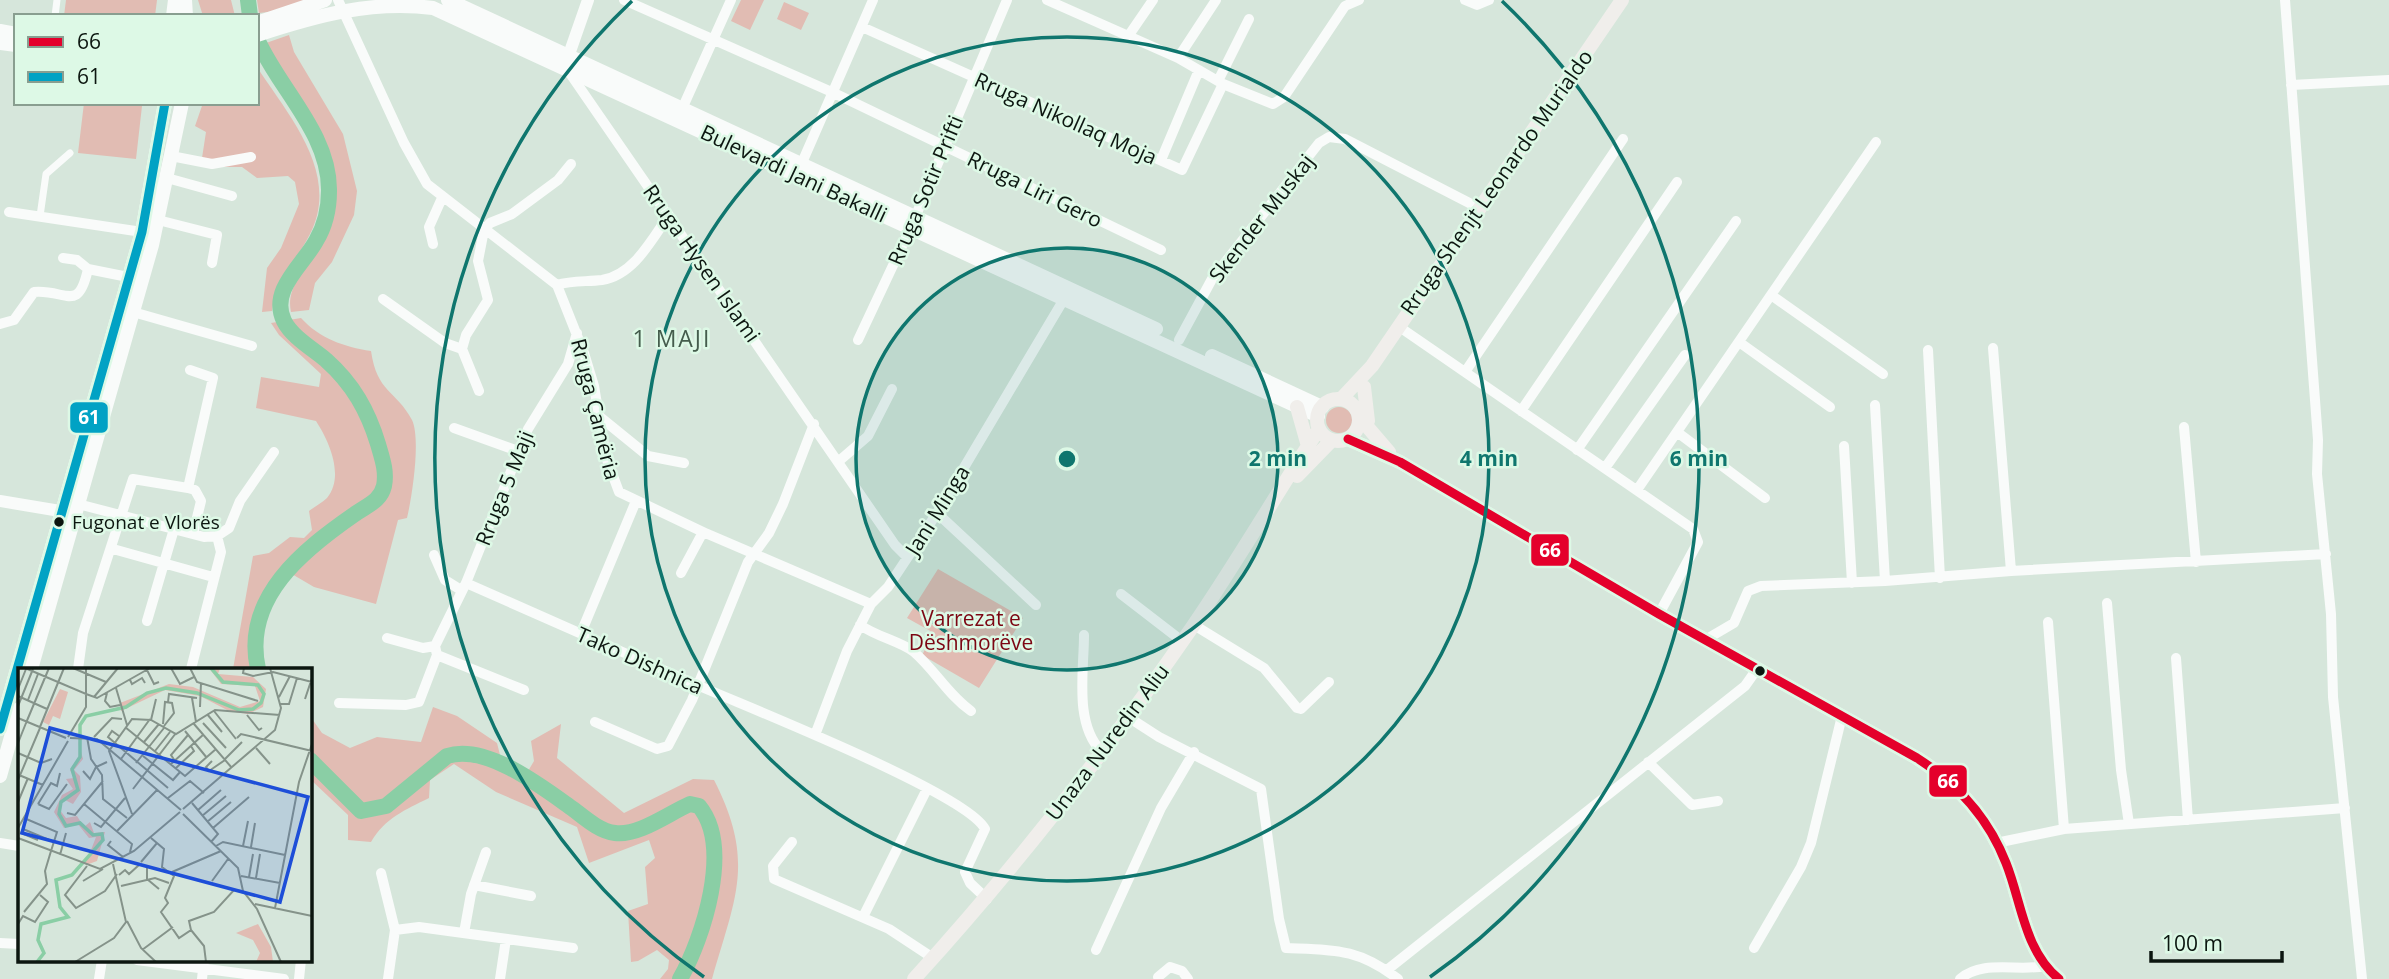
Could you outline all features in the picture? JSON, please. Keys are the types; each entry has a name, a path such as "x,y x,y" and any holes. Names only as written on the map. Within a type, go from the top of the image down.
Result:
{"main road":[{"name":"Bulevardi Jani Bakalli","path":"259,35 325,0"},
{"name":"Bulevardi Jani Bakalli","path":"448,0 566,61 1068,293 1179,340 1320,417"},
{"name":"Rruga Shenjt Leonardo Murialdo","path":"1341,399 1372,366 1622,0"},
{"name":"Bulevardi Jani Bakalli","path":"259,23 284,20 340,4 373,2 423,5 682,109 913,222"},
{"path":"31,668 128,278 142,232 165,105"},
{"path":"0,729 5,694 72,509 133,312 158,220 182,105"},
{"name":"Bulevardi Jani Bakalli","path":"1068,293 1320,417"},
{"name":"Rruga Shenjt Leonardo Murialdo","path":"1358,414 1372,366"},
{"path":"1364,387 1373,436"},
{"path":"1400,462 1373,436 1350,403 1341,399 1320,417 1332,440 1348,439 1400,462 1659,614 1917,758 1951,782 1972,804 1996,843 2031,942 2045,966 2059,979"},
{"path":"1297,407 1308,446"},
{"path":"1348,439 1357,430 1358,414"},
{"name":"Unaza Nuredin Aliu","path":"914,979 987,898 1128,717 1194,625 1281,491 1308,446 1320,417"},
{"name":"Unaza Nuredin Aliu","path":"1281,491 1332,440"},
{"path":"0,776 18,713"}],"street":[{"path":"566,61 588,0"},
{"path":"624,0 714,40"},
{"path":"682,109 731,0"},
{"path":"801,165 873,0"},
{"name":"Rruga Sotir Prifti","path":"858,340 913,222 1007,0"},
{"path":"1047,0 1178,58 1221,83 1267,104 1279,102 1351,0 1359,0"},
{"path":"1129,35 1153,0"},
{"path":"1178,58 1216,0"},
{"path":"1465,0 1477,5 1489,0"},
{"path":"2285,0 2318,440 2317,474 2331,614 2331,674 2362,979"},
{"name":"Rruga Çamëria","path":"340,4 412,160 427,184 557,285 577,332 600,417 614,485 636,502 871,604"},
{"path":"1221,83 1249,19"},
{"name":"Rruga Nikollaq Moja","path":"862,27 1182,170 1221,83"},
{"name":"Rruga Liri Gero","path":"714,40 945,145 1161,250"},
{"name":"Rruga Hysen Islami","path":"566,61 895,545 907,557"},
{"path":"1161,160 1199,70"},
{"path":"2291,85 2389,80"},
{"name":"Skender Muskaj","path":"1179,340 1212,279 1324,139 1339,137 1479,208"},
{"path":"1465,372 1623,139"},
{"path":"1637,490 1876,142"},
{"path":"40,216 46,174 70,153"},
{"path":"171,156 212,163 251,157"},
{"path":"479,391 463,349 466,335 488,300 478,261 484,230 490,223 512,214 558,180 570,164"},
{"path":"167,178 232,196"},
{"path":"1521,411 1677,182"},
{"path":"433,244 429,227 442,198"},
{"path":"9,212 142,232"},
{"path":"557,285 601,280 623,272 640,255 669,215"},
{"path":"158,220 216,235 212,263"},
{"path":"1577,450 1735,221"},
{"path":"63,258 77,260 88,269 128,278"},
{"path":"0,324 14,320 34,292 65,297 79,294 84,290 88,269"},
{"name":"Jani Minga","path":"815,735 846,651 871,604 888,586 937,513 1068,293"},
{"path":"1771,295 1883,374"},
{"path":"383,299 445,343 463,349"},
{"path":"133,312 252,346"},
{"path":"1398,326 1685,523 1698,537 1697,546 1659,614"},
{"name":"Rruga 5 Maji","path":"339,703 416,704 518,451 541,403 563,373 577,332"},
{"path":"1739,342 1830,407"},
{"path":"1993,348 2011,571"},
{"path":"1928,351 1940,578"},
{"path":"1605,468 1685,355"},
{"path":"188,488 213,378 190,370"},
{"path":"839,461 868,436 892,388"},
{"path":"1875,405 1885,581"},
{"path":"600,417 648,456 684,463"},
{"path":"595,722 662,749 676,734 727,610 754,554 769,533 814,424"},
{"path":"2184,427 2196,562"},
{"path":"454,428 518,451"},
{"path":"1677,432 1765,498"},
{"path":"1844,446 1852,583"},
{"path":"0,501 122,516 193,534 218,536 229,528 240,501 274,452"},
{"path":"78,668 83,633 113,549 133,479 195,490 201,501 193,534"},
{"path":"581,633 636,502"},
{"path":"937,513 1036,605"},
{"path":"147,621 174,529"},
{"path":"681,573 703,532"},
{"path":"191,668 221,552 218,536"},
{"path":"113,549 213,578"},
{"path":"1705,639 1734,622 1748,592 1753,588 2326,554"},
{"path":"434,555 445,580 463,586"},
{"name":"Tako Dishnica","path":"463,586 581,633 815,735 973,814 984,825 984,836 970,858 965,872 970,883 987,898"},
{"path":"1121,594 1182,641"},
{"path":"2107,603 2120,769 2129,824"},
{"path":"2048,622 2064,829"},
{"path":"860,625 877,637 908,648 952,698 971,712"},
{"path":"1194,625 1264,668 1297,708 1301,709 1329,682"},
{"path":"1084,635 1085,719 1090,738 1101,751"},
{"path":"387,638 436,650 524,690"},
{"path":"2176,658 2188,820"},
{"path":"1387,970 1745,686 1757,669"},
{"path":"1754,948 1801,867 1811,843 1842,716"},
{"path":"1128,717 1159,737 1194,752 1261,789 1279,919 1286,948 1318,947 1355,953 1398,979"},
{"path":"1096,950 1161,808 1194,752"},
{"path":"1648,762 1692,805 1718,801"},
{"path":"863,917 927,789"},
{"path":"1996,843 2064,829 2346,807"},
{"path":"792,842 773,866 774,879 863,917 905,938 933,958"},
{"path":"0,843 18,846"},
{"path":"464,933 474,885 486,852"},
{"path":"381,873 394,930 388,979"},
{"path":"474,885 531,896"},
{"path":"394,930 419,927 573,948"},
{"path":"500,979 506,939"},
{"path":"0,943 18,944"},
{"path":"152,962 284,979"},
{"path":"1960,979 1979,969 2031,969 2045,966"},
{"path":"1158,977 1170,967 1182,971 1188,979"}],"green space":[{"path":"66,0 157,0 155,14 64,14"},
{"path":"198,0 231,0 234,14 202,14"},
{"path":"257,0 317,0 285,10 259,13"},
{"path":"741,0 764,0 750,30 731,21"},
{"path":"784,2 809,13 801,30 777,19"},
{"path":"289,35 294,52 343,134 357,191 354,215 332,262 315,283 309,310 291,312 292,290 328,231 335,198 335,177 326,143 317,126 267,49 266,43"},
{"path":"259,70 307,146 319,189 318,211 310,234 282,278 272,311 262,312 267,268 281,248 299,204 295,182 288,176 257,178 242,167 207,167 202,158 206,132 195,126 202,105 259,105"},
{"path":"84,105 142,106 136,159 78,153"},
{"path":"301,318 316,331 333,340 371,351 382,383 406,410 415,429 413,483 407,518 398,520 376,604 314,587 285,570 269,592 259,616 255,642 257,668 233,668 253,556 269,553 290,537 304,538 312,530 309,511 327,498 335,480 330,448 316,421 256,408 261,377 319,387 321,374 279,335 271,323"},
{"path":"1339,407 1348,411 1352,420 1348,429 1339,433 1330,429 1326,420 1330,411"},
{"name":"Varrezat e Dëshmorëve","path":"938,569 1023,618 979,688 922,655 934,633 907,618"},
{"path":"433,707 457,716 497,743 503,767 524,778 534,761 531,741 561,724 557,758 624,813 693,779 714,780 735,834 738,858 734,902 712,979 660,979 668,969 669,960 657,950 631,962 628,911 648,904 645,867 655,858 649,840 589,863 577,827 496,792 454,764 430,780 429,798 389,821 371,842 348,840 348,815 312,781 312,719 322,733 350,748 377,737 421,742"}],"waterway":[{"path":"248,0 250,14"},
{"path":"258,668 255,643 259,620 268,598 281,578 316,543 376,500 384,486 385,475 374,432 358,399 336,369 292,332 284,321 281,299 284,288 322,229 329,191 321,150 302,112 259,43"},
{"path":"312,762 361,811 386,806 447,756 462,754 479,756 513,769 592,824 609,832 634,831 690,804 699,806 709,824 714,845 714,868 705,917 680,979"}],"transit line":[{"name":"61","path":"0,729 142,232 165,105"},
{"name":"66","path":"1348,439 1400,462 1659,614 1932,768 1981,816 2006,863 2031,940 2047,967 2059,979"}],"place":[{"name":"Fugonat e Vlorës","path":"59,522"}],"district":[{"name":"1 MAJI","path":"672,338"}]}
